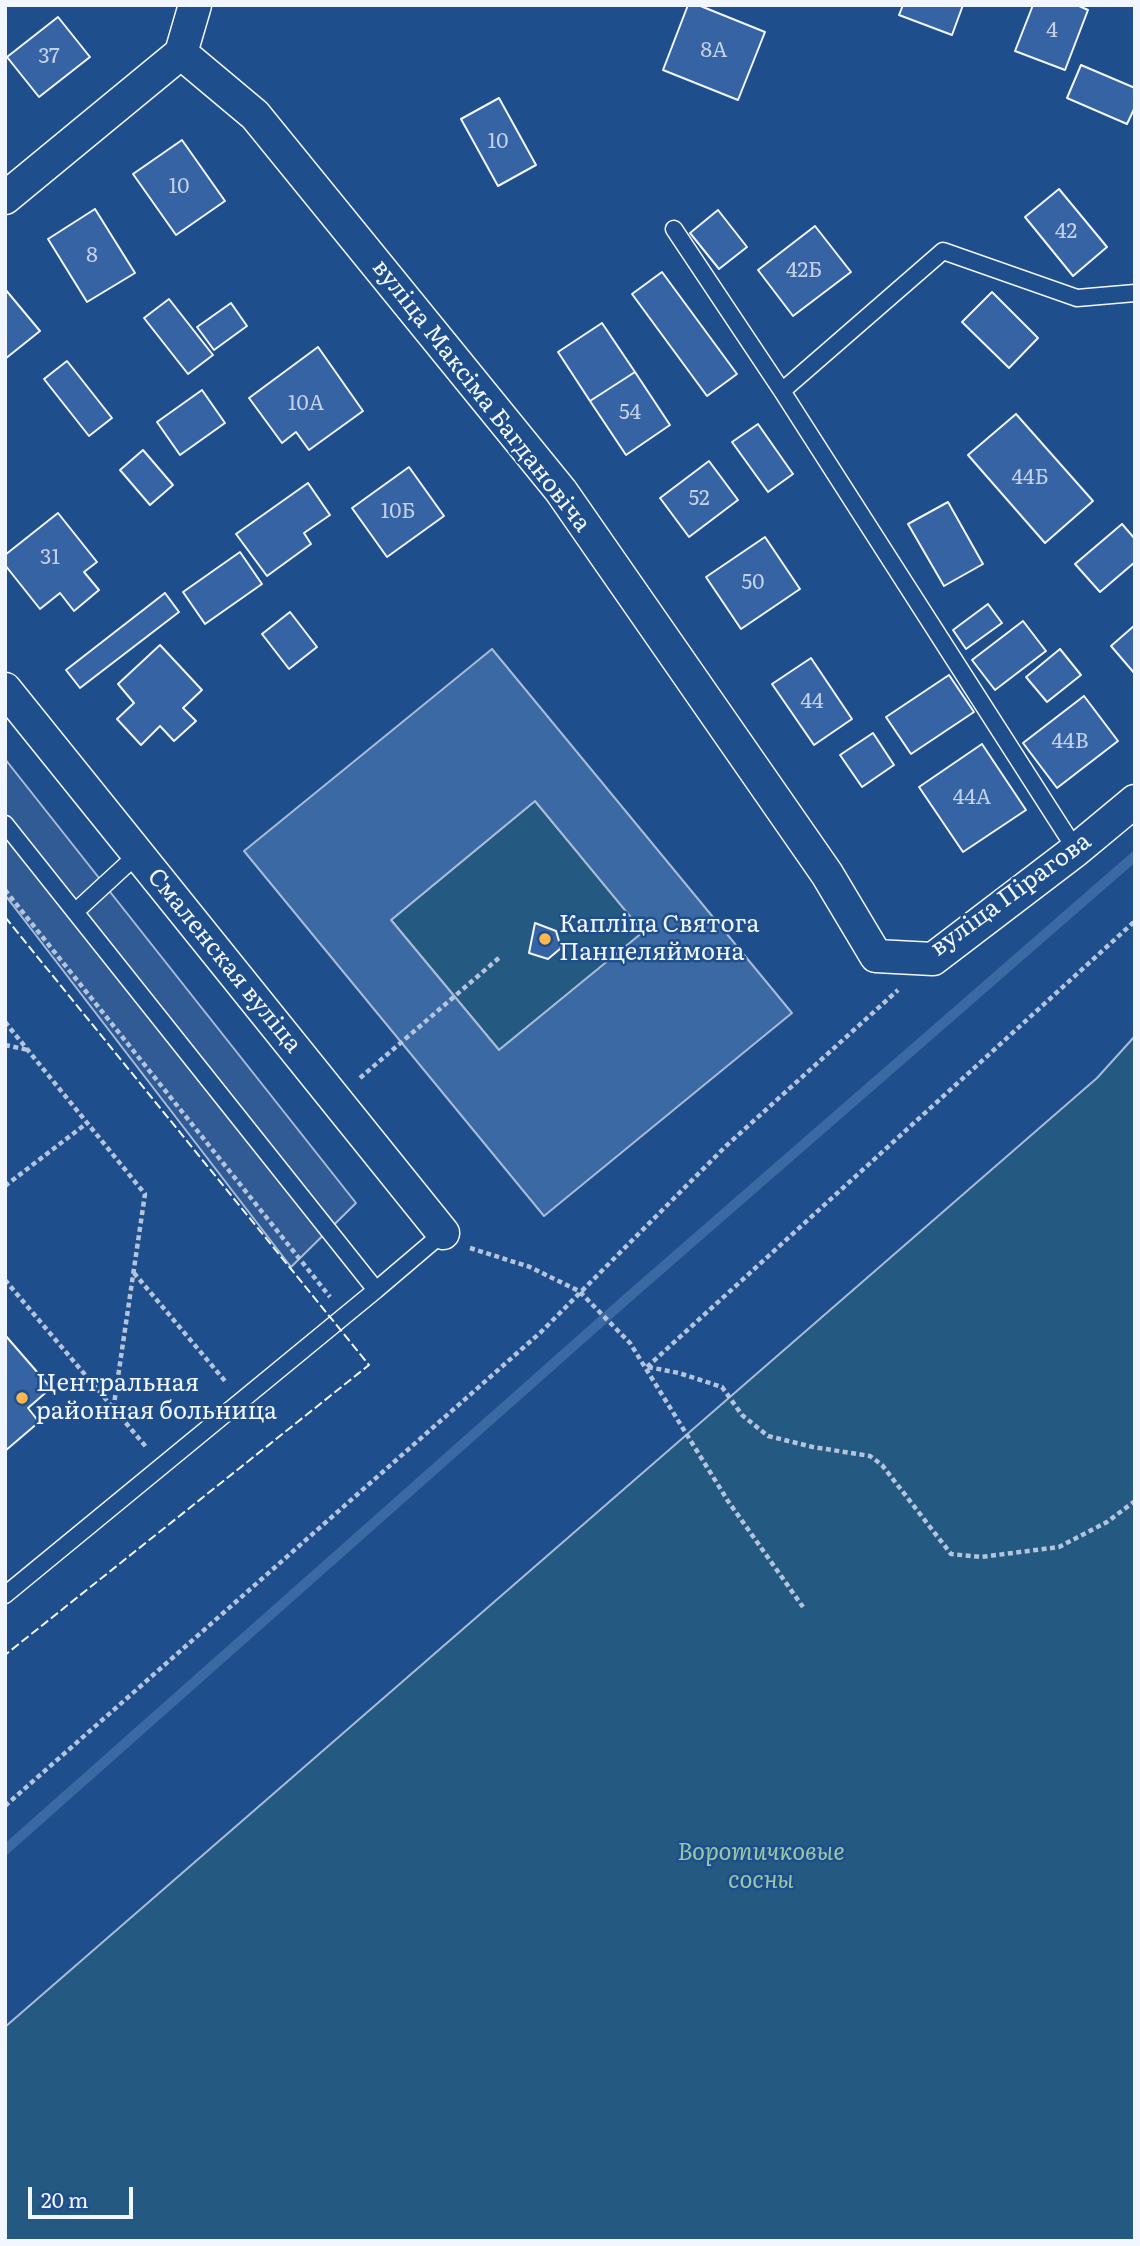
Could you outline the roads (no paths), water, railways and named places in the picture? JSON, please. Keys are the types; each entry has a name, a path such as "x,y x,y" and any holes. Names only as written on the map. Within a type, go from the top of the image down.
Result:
{"street":[{"path":"5,198 181,53 195,5"},
{"name":"вуліца Максіма Багдановіча","path":"181,53 256,115 561,491 827,874 876,956"},
{"name":"Смаленская вуліца","path":"5,689 443,1233"},
{"name":"вуліца Пірагова","path":"876,956 933,959 1076,850 1135,801"}],"lane":[{"path":"674,229 782,391 1076,850"},
{"path":"782,391 943,251 1077,298 1135,293"},
{"path":"5,824 376,1290"},
{"path":"75,912 138,854"},
{"path":"5,1595 443,1233"}],"waterway":[{"path":"5,1850 632,1294 1135,856"}],"place":[{"name":"Капліца Святога Панцеляймона","path":"545,939"},
{"name":"Центральная районная больница","path":"22,1398"}],"park label":[{"name":"Воротичковые сосны","path":"761,1867"}]}
